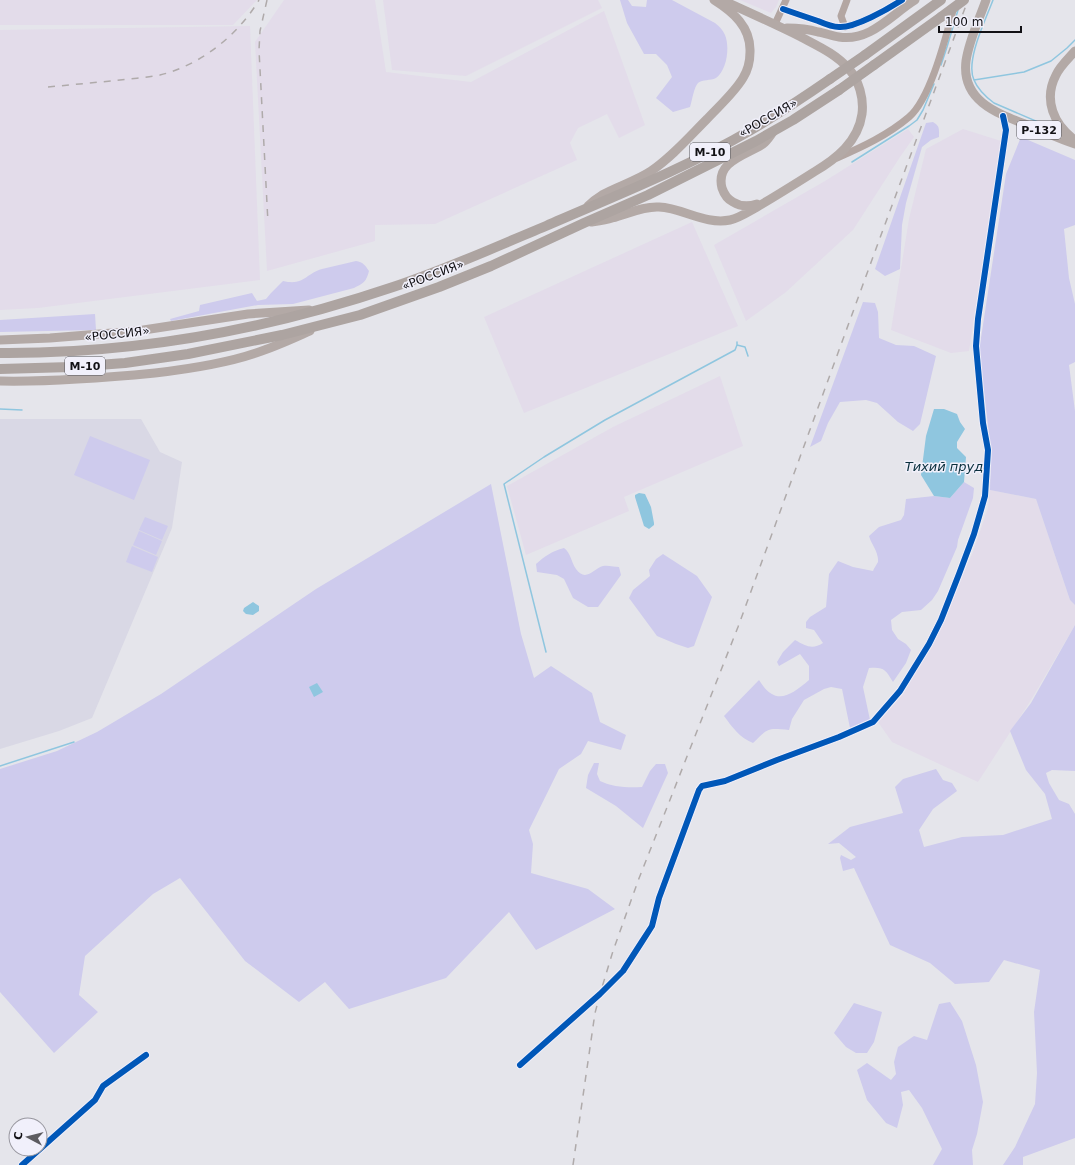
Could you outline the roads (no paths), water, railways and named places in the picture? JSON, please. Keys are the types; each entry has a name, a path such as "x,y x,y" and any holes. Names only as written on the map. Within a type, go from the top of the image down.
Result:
{"highway":[{"name":"«РОССИЯ»","path":"0,353 92,350 168,341 245,328 319,310 373,294 434,273 643,184 712,151 750,130 830,80 941,0"},
{"name":"«РОССИЯ»","path":"0,369 78,367 170,357 218,349 282,335 360,315 439,288 648,196 774,131 839,90 964,0"}],"main road":[{"path":"583,210 602,195 639,178 669,157 732,93 744,78 750,61 748,35 734,15 714,0"},
{"path":"584,223 610,219 638,210 654,207 674,209 706,219 730,220 773,198 831,161 855,135 859,126 862,101 860,88 848,68 832,54 779,26 722,0"},
{"path":"779,26 811,30 838,37 855,37 864,35 873,30 915,0"},
{"path":"986,0 970,46 966,61 966,71 969,86 976,97 986,106 1003,116"},
{"path":"1075,52 1056,75 1051,87 1050,98 1053,112 1060,127 1075,140"},
{"name":"Р-132","path":"1003,116 1075,144"},
{"path":"773,198 752,205 741,206 727,198 721,182 723,173 728,164 764,143 774,131"},
{"path":"0,340 50,338 138,331 248,314 279,311 319,310"},
{"path":"0,381 106,378 213,364 256,353 323,325"}],"street":[{"path":"779,26 786,0"},
{"path":"845,27 841,16 847,0"},
{"path":"783,9 832,26 845,27 875,15 902,0"},
{"path":"831,161 876,139 910,117 917,108 922,100 940,54 956,0"},
{"path":"520,1066 600,994 623,971 652,926 659,898 699,790 702,786 725,780 839,738 873,722 900,691 938,626 974,534 984,496 988,450 983,423 976,346 978,319 1006,130 1003,116"},
{"path":"22,1165 94,1100 103,1086 146,1055"}],"water":[{"name":"Тихий пруд","path":"934,409 944,409 957,414 965,429 957,442 957,448 966,457 964,482 950,498 934,496 921,475 926,436"},
{"path":"639,493 645,494 651,507 654,525 649,529 644,526 635,497 635,495"},
{"path":"253,602 259,606 259,611 253,615 246,614 243,611 244,608"},
{"path":"317,683 323,692 314,697 309,687"}],"waterway":[{"path":"993,0 974,51 972,62 974,80 982,93 994,103 1052,128"},
{"path":"941,65 958,10"},
{"path":"974,80 1024,72 1051,61 1075,40"},
{"path":"852,162 917,120 934,84"},
{"path":"546,652 504,484 544,457 605,420 735,350 737,342"},
{"path":"737,345 745,347 748,356"},
{"path":"0,409 22,410"},
{"path":"0,766 74,742"}],"railway":[{"path":"48,87 148,77 160,75 190,64 217,47 229,36 240,25 259,0"},
{"path":"267,0 260,31 259,50 268,223"},
{"path":"573,1165 595,1013 613,951 638,881 738,627 968,0"}]}
